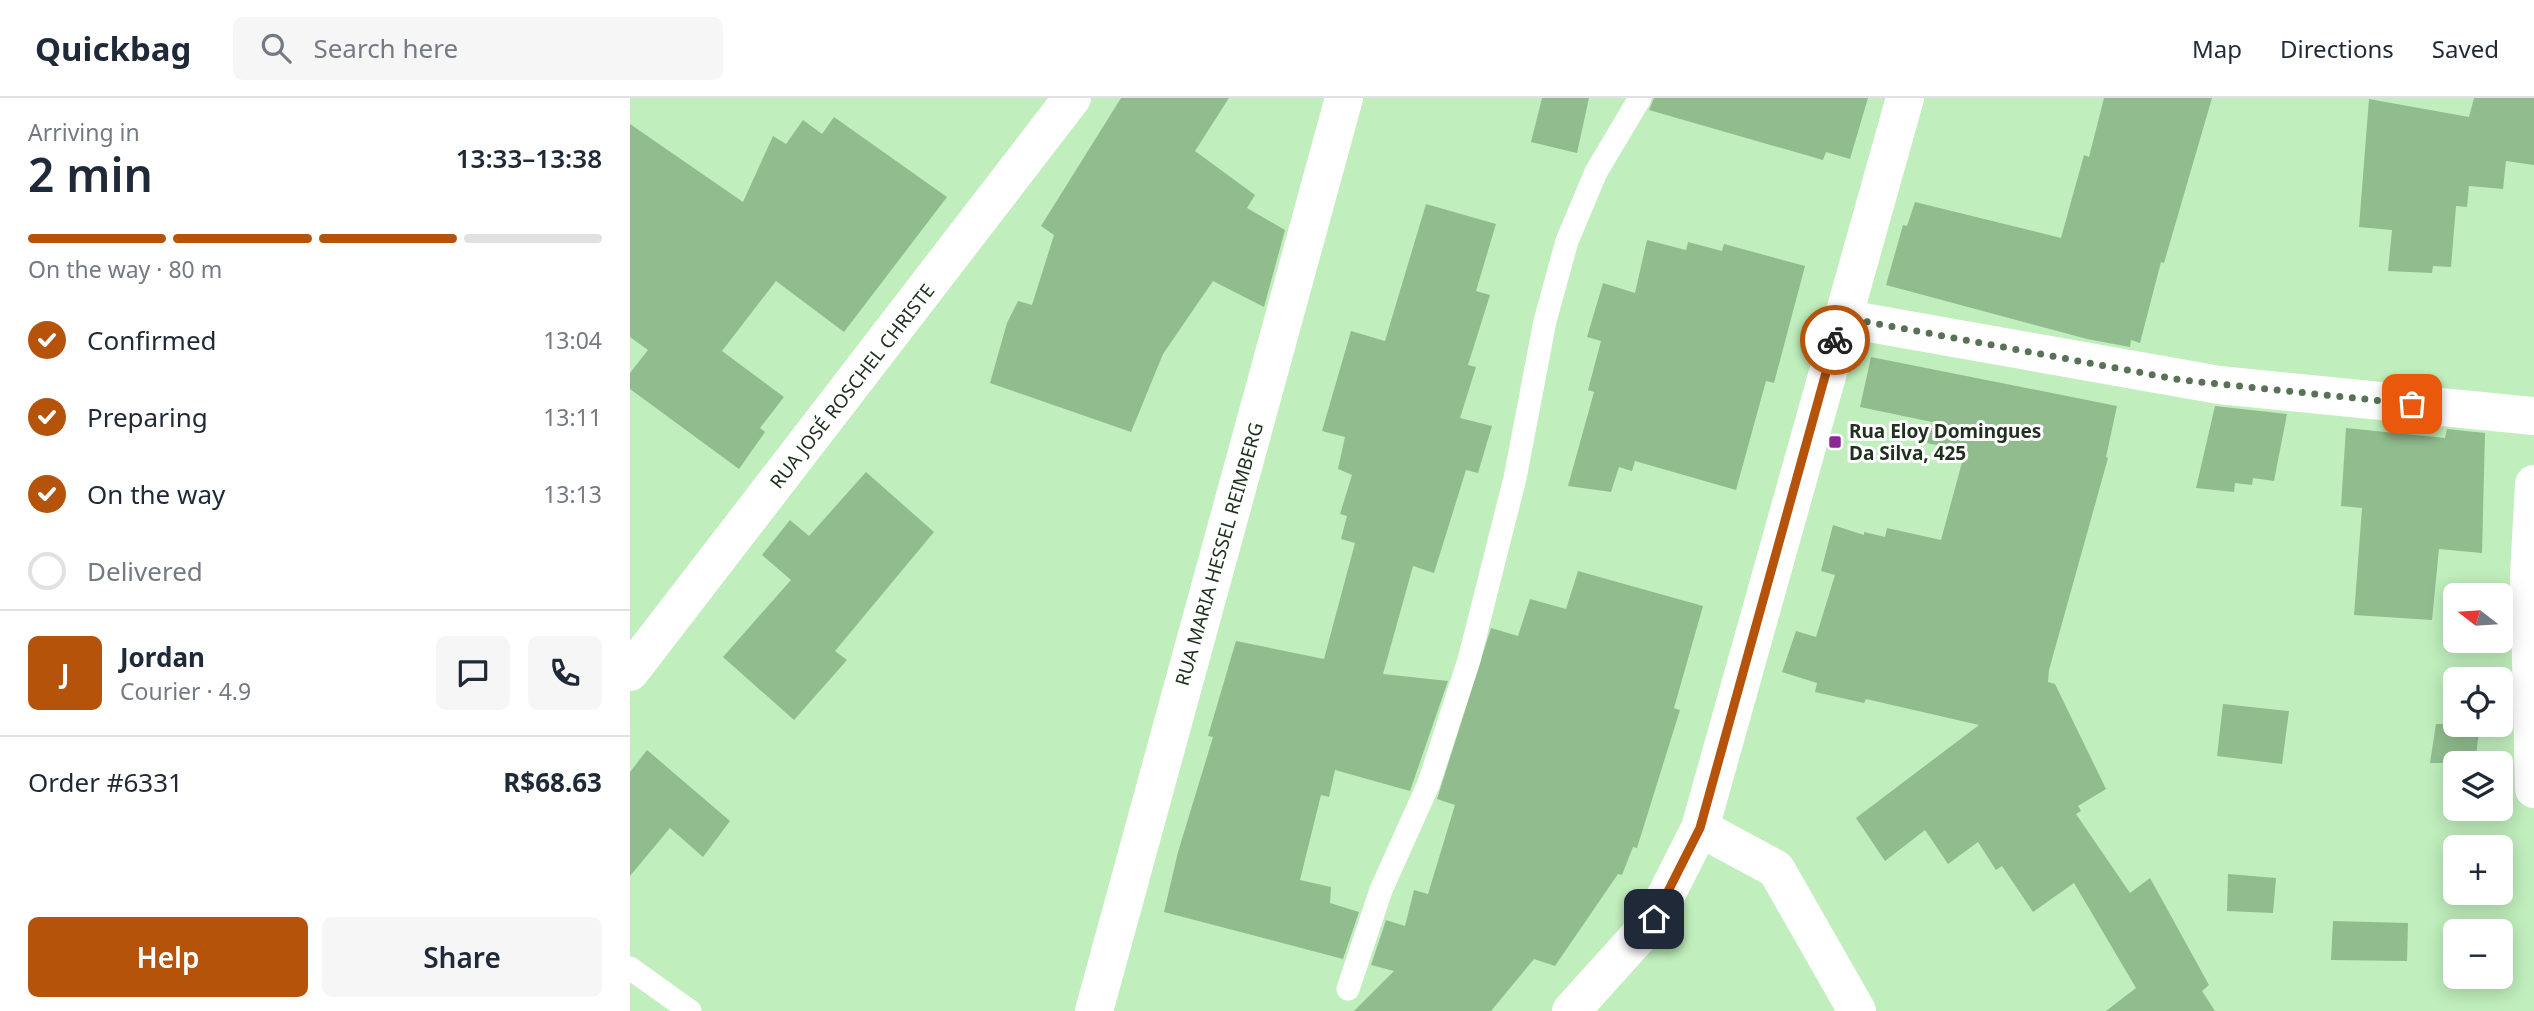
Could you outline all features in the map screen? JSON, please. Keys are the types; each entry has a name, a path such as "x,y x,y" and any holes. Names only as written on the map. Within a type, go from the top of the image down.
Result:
{"street":[{"name":"RUA JOSÉ ROSCHEL CHRISTE","path":"630,673 1072,98"},
{"name":"RUA MARIA HESSEL REIMBERG","path":"1094,1011 1344,98"},
{"path":"1570,1011 1654,919 1700,828 1841,317 1905,98"},
{"path":"1841,317 2181,380 2534,416"},
{"path":"2534,484 2529,575 2534,789"},
{"path":"1700,828 1776,869 1857,1011"}],"lane":[{"path":"1348,989 1381,890 1429,783 1469,660 1515,478 1545,321 1567,241 1596,172 1640,98"},
{"path":"630,968 690,1011"}],"building":[{"path":"1121,98 1229,98 1195,151 1255,195 1247,208 1285,230 1264,307 1213,281 1163,354 1131,432 990,383 1007,323 1018,301 1032,305 1054,235 1041,226"},
{"path":"1542,98 1589,98 1577,153 1531,142"},
{"path":"1654,98 1868,98 1850,159 1826,152 1823,160 1649,110"},
{"path":"2104,98 2212,98 2164,263 2161,262 2140,343 2131,340 2130,347 2087,339 1886,285 1903,225 1907,226 1915,202 2061,238 2084,155 2089,157"},
{"path":"2474,98 2534,98 2534,165 2506,161 2503,189 2469,186 2467,207 2456,206 2451,267 2433,266 2432,273 2388,271 2392,230 2359,227 2369,99 2469,117"},
{"path":"834,117 947,197 844,332 776,281 722,351 784,397 760,428 765,432 739,469 630,389 630,373 648,350 630,337 630,124 743,202 773,136 786,144 803,120 822,134"},
{"path":"1426,204 1496,224 1476,291 1490,295 1468,365 1476,367 1460,418 1492,426 1478,473 1466,470 1434,573 1413,566 1383,674 1448,681 1410,791 1335,770 1329,797 1321,795 1300,880 1331,887 1330,903 1359,912 1343,959 1164,912 1178,852 1213,737 1208,736 1236,641 1324,659 1355,543 1341,539 1347,516 1340,514 1352,475 1338,469 1345,437 1322,431 1351,331 1385,341"},
{"path":"1647,240 1686,250 1688,242 1722,251 1724,244 1805,266 1774,383 1766,381 1736,490 1635,461 1632,471 1619,467 1611,492 1568,486 1594,392 1588,390 1601,341 1587,337 1603,283 1635,293"},
{"path":"1871,357 2117,406 2106,457 2108,458 2049,670 2048,682 2055,684 2106,789 2078,806 2081,811 2076,814 2130,893 2150,878 2209,985 2202,991 2215,1011 2106,1011 2136,988 2074,883 2033,912 2002,866 1996,870 1978,842 1948,864 1925,830 1885,861 1856,818 1979,725 1866,699 1864,703 1815,692 1817,683 1782,672 1796,631 1816,637 1835,575 1821,571 1833,525 1864,535 1864,532 1885,537 1887,528 1941,540 1964,455 1960,454 1961,450 1927,443 1932,422 1860,407"},
{"path":"2215,406 2287,414 2274,481 2253,478 2252,485 2235,483 2234,492 2196,488"},
{"path":"2346,428 2445,438 2447,429 2485,433 2482,553 2439,549 2432,620 2354,615 2362,508 2341,506"},
{"path":"866,472 934,532 835,651 847,660 794,720 723,657 791,580 762,555 790,520 809,536"},
{"path":"1578,571 1703,606 1674,708 1680,710 1637,848 1633,847 1622,875 1618,874 1555,966 1534,959 1491,1011 1354,1011 1394,971 1371,965 1386,920 1405,926 1414,890 1428,894 1455,805 1437,799 1491,628 1518,636 1530,599 1566,609"},
{"path":"2223,704 2289,711 2282,764 2217,756"},
{"path":"2436,724 2443,724 2443,737 2478,737 2477,751 2443,751 2443,763 2430,763"},
{"path":"647,750 730,821 703,857 670,828 630,876 630,772"},
{"path":"2228,874 2276,878 2273,913 2227,911"},
{"path":"2333,921 2408,923 2407,961 2331,960"}],"way so far":[{"path":"1835,340 1841,317 2181,380 2412,404"}],"place":[{"name":"Rua Eloy Domingues Da Silva, 425","path":"1835,442"}],"route":[{"path":"1654,919 1700,828 1835,340"}]}
